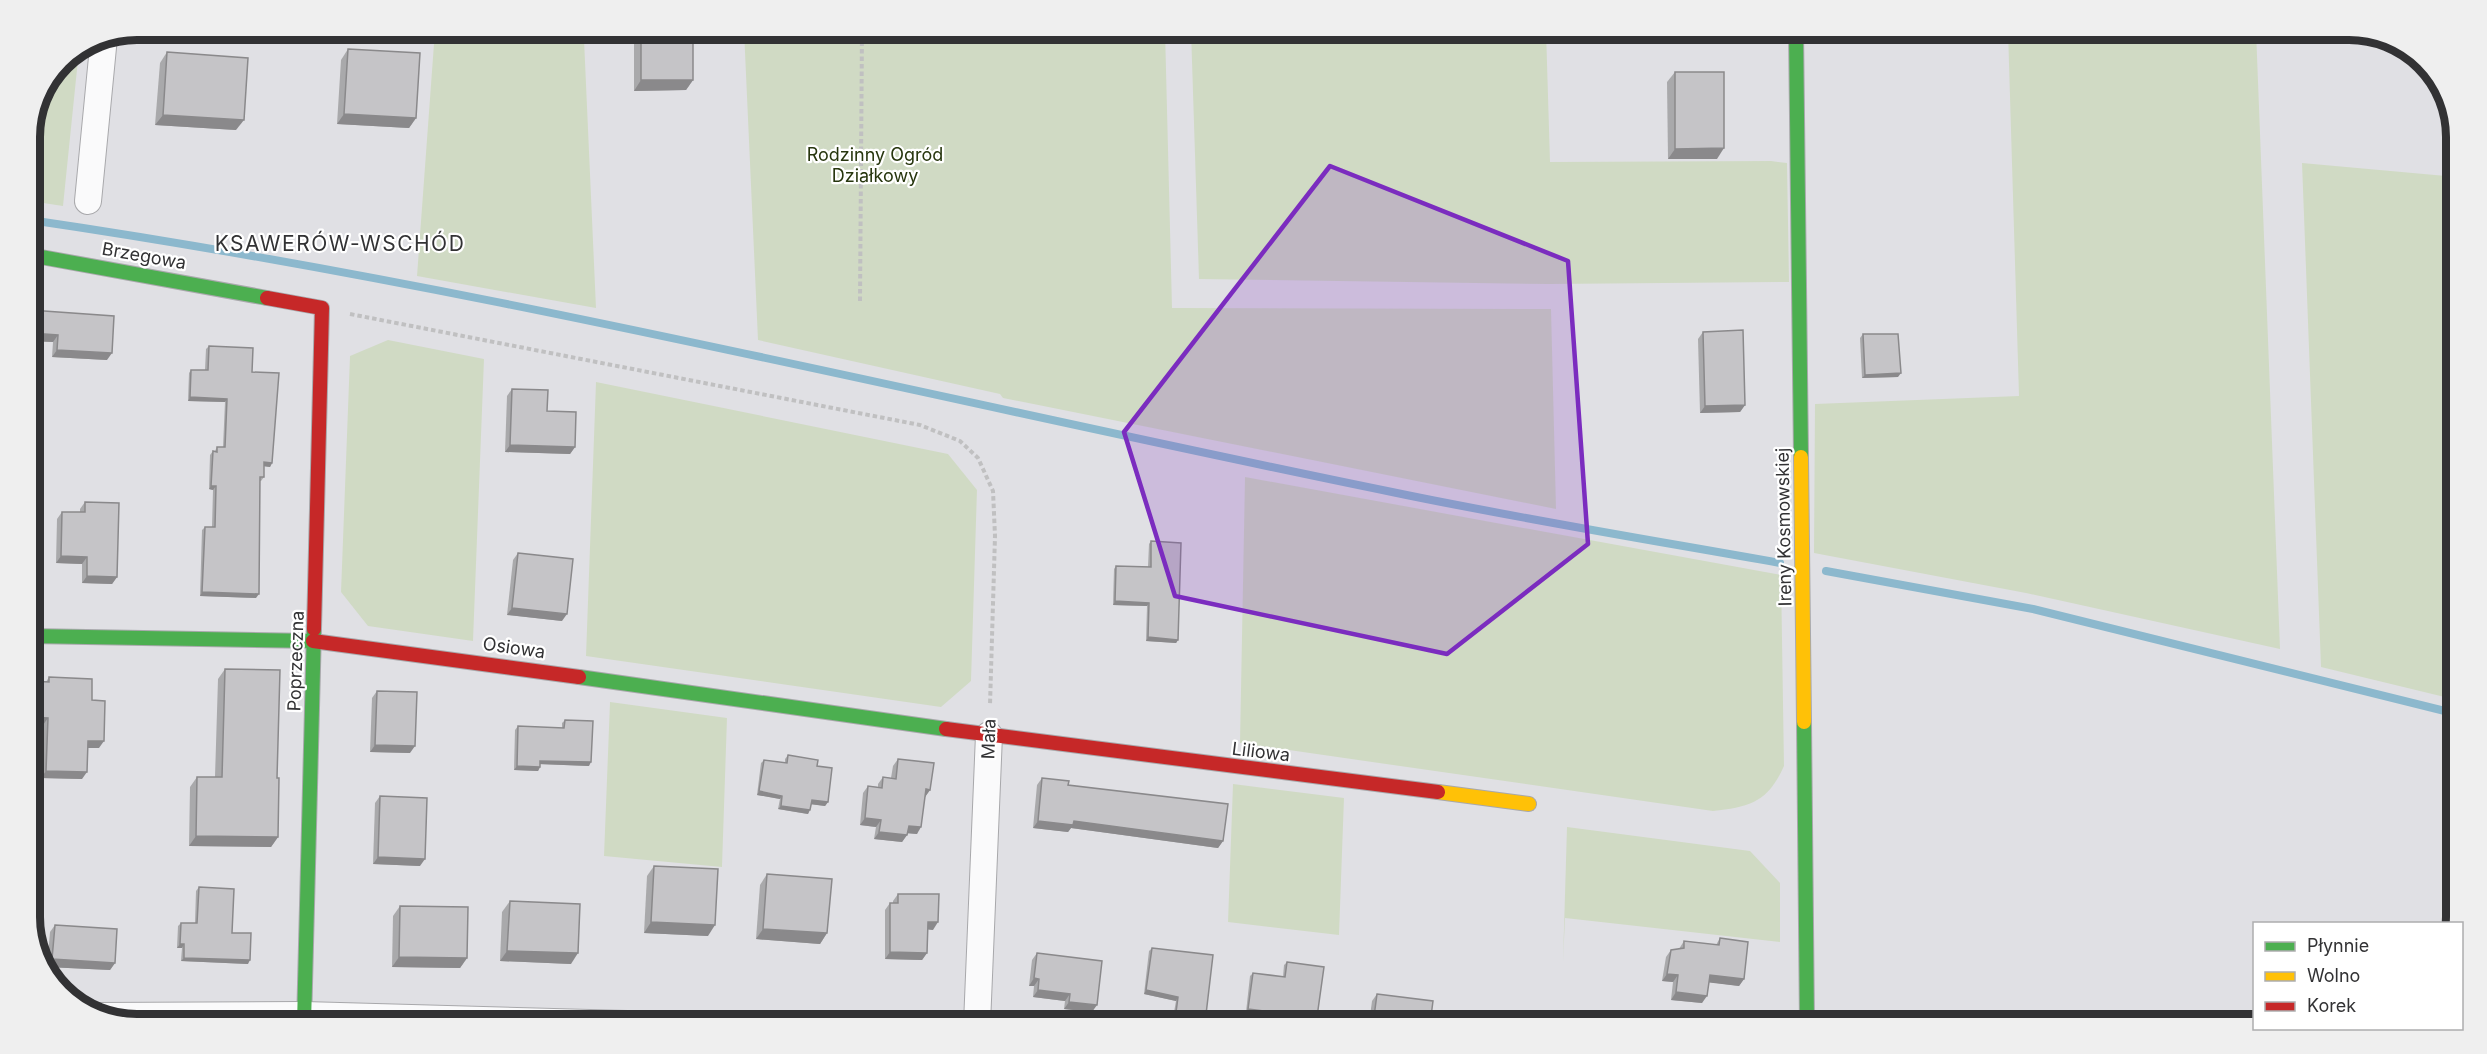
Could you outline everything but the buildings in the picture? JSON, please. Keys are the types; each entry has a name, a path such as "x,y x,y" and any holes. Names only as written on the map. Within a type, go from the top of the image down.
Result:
{"street":[{"name":"Ireny Kosmowskiej","path":"1796,40 1807,1014"},
{"path":"88,201 103,48"},
{"name":"Brzegowa","path":"41,257 322,308"},
{"name":"Poprzeczna","path":"304,1014 322,308"},
{"name":"Osiowa","path":"41,636 315,641 454,657 989,735"},
{"name":"Liliowa","path":"989,735 1529,804"},
{"name":"Mała","path":"977,1014 989,735"}],"path":[{"path":"860,301 862,40"},
{"name":"Mała","path":"322,308 921,425 960,441 978,458 993,491 995,536 989,735"}],"highlighted area":[{"path":"1330,166 1568,261 1588,544 1447,654 1175,596 1124,432"}],"green space":[{"path":"434,40 584,40 596,308 417,276"},
{"name":"Rodzinny Ogród Działkowy","path":"744,40 1165,40 1172,308 1551,309 1556,509 1003,398 1000,394 758,340"},
{"path":"1191,40 1546,40 1550,162 1771,161 1787,163 1789,282 1549,284 1199,279"},
{"path":"2008,40 2256,40 2280,649 2026,593 1814,553 1815,404 2019,396"},
{"path":"78,62 63,206 41,203 41,131 44,113 51,95 61,79"},
{"path":"2302,163 2446,176 2446,697 2321,667"},
{"path":"388,340 484,359 473,641 368,626 341,592 350,356"},
{"path":"596,382 948,454 977,490 971,681 941,707 586,656"},
{"path":"1245,477 1781,575 1784,766 1778,778 1764,795 1756,800 1737,807 1713,811 1240,743"},
{"path":"610,702 727,718 722,867 604,856"},
{"path":"1233,784 1344,798 1339,935 1228,922"},
{"path":"1567,827 1750,851 1780,883 1780,942 1565,918 1563,962"}],"waterway":[{"path":"41,222 201,247 543,311 1440,502 1780,563"},
{"path":"1826,571 2033,609 2446,711"}],"traffic: fast":[{"path":"1796,40 1801,457"},
{"path":"41,257 267,298"},
{"path":"304,1014 314,629"},
{"path":"41,636 313,641"},
{"path":"579,677 946,729"},
{"path":"1804,722 1807,1014"}],"traffic: slow":[{"path":"1801,457 1804,722"},
{"path":"1438,792 1529,804"}],"traffic: jam":[{"path":"267,298 322,308 314,629"},
{"path":"313,641 579,677"},
{"path":"946,729 1438,792"}],"district":[{"name":"KSAWERÓW-WSCHÓD","path":"340,244"}]}
